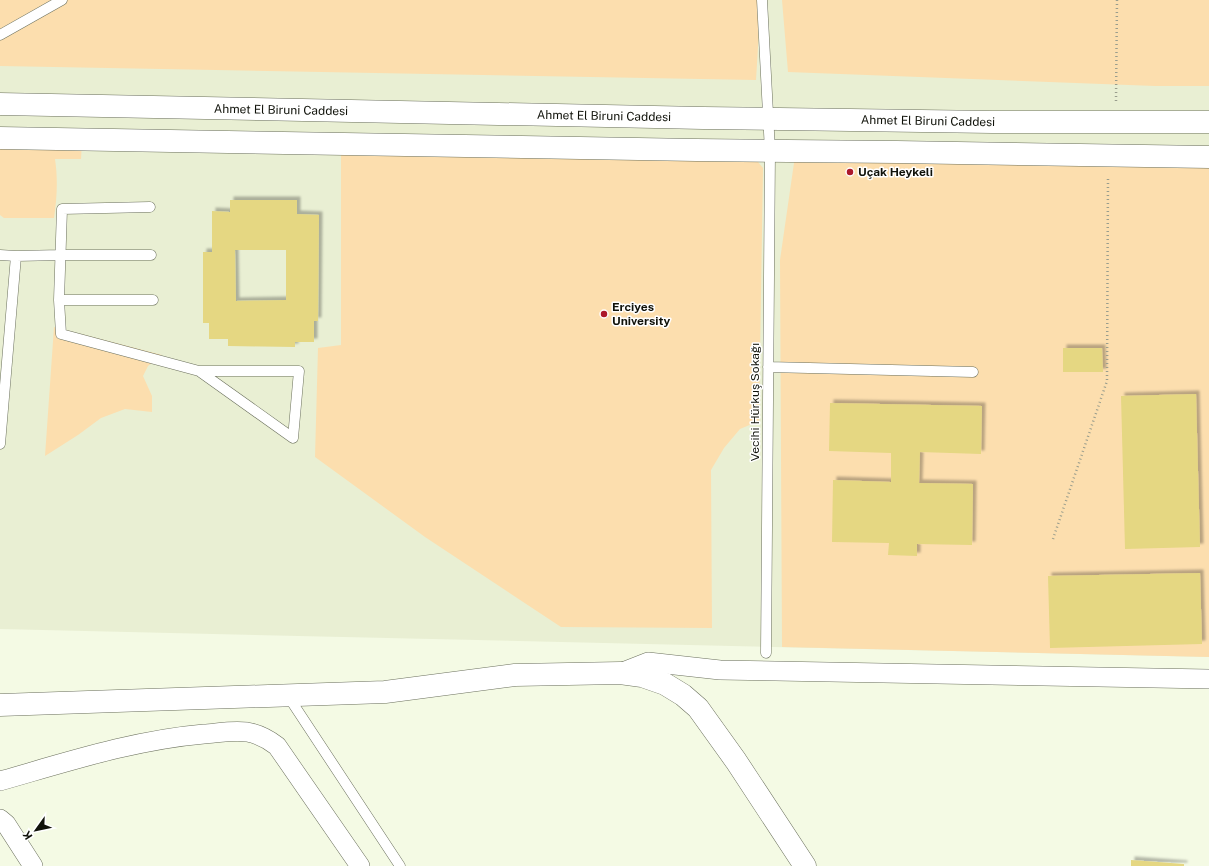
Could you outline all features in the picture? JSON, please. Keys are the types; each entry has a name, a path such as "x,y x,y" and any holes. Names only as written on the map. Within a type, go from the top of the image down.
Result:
{"street":[{"name":"Ahmet El Biruni Caddesi","path":"0,104 769,119 1209,122"},
{"path":"897,152 884,142 881,135 884,129 890,124 899,120"},
{"path":"0,138 1209,157"},
{"path":"620,673 648,662 720,670 1209,679"},
{"path":"0,705 385,692 515,675 620,673 642,676 665,684 683,695 698,708 732,755 805,866"},
{"path":"0,781 116,749 151,741 234,731 246,732 258,735 277,746 360,866"},
{"path":"0,819 6,824 33,866"}],"lane":[{"path":"0,35 62,0"},
{"path":"762,0 769,119"},
{"name":"Vecihi Hürkuş Sokağı","path":"766,653 769,119"},
{"path":"150,207 62,209 59,300 61,334 199,371 299,371 293,438 199,371"},
{"path":"0,255 151,255"},
{"path":"0,444 16,256"},
{"path":"59,300 153,300"},
{"path":"768,367 973,372"},
{"path":"288,696 400,866"}],"path":[{"path":"1116,122 1117,0"},
{"path":"1053,539 1106,381 1108,155"}],"shaded area":[{"name":"Erciyes University","path":"0,0 1209,0 1209,657 0,629"},
{"path":"0,0 759,0 760,14 756,80 0,66"},
{"path":"782,0 1209,0 1209,86 1155,86 788,72"},
{"path":"0,131 82,142 81,159 55,159 57,188 54,218 4,218 0,215"},
{"path":"341,135 744,145 763,168 759,421 740,429 724,448 711,470 712,628 561,627 425,537 315,457 318,348 341,345"},
{"path":"1141,145 1142,157 1209,156 1209,657 782,647 780,260 795,156 809,146"},
{"path":"54,327 162,355 148,366 143,376 152,396 152,412 125,409 101,418 45,456"}],"building":[{"path":"230,200 297,200 297,214 319,215 318,321 314,321 314,342 295,342 295,347 228,346 228,339 209,339 209,323 203,323 203,252 212,252 212,211 230,212","holes":["235,250 286,250 286,300 236,301"]},
{"path":"1063,348 1102,348 1103,372 1063,372"},
{"path":"1196,394 1200,547 1125,549 1121,396"},
{"path":"830,403 982,406 981,454 920,452 919,483 973,484 972,545 917,544 917,556 888,555 889,543 832,542 833,480 891,482 891,453 829,451"},
{"path":"1200,573 1202,644 1050,648 1048,576"},
{"path":"1131,860 1184,864 1184,866 1131,866"}],"place":[{"name":"Uçak Heykeli","path":"850,172"},
{"name":"Erciyes University","path":"604,314"}]}
